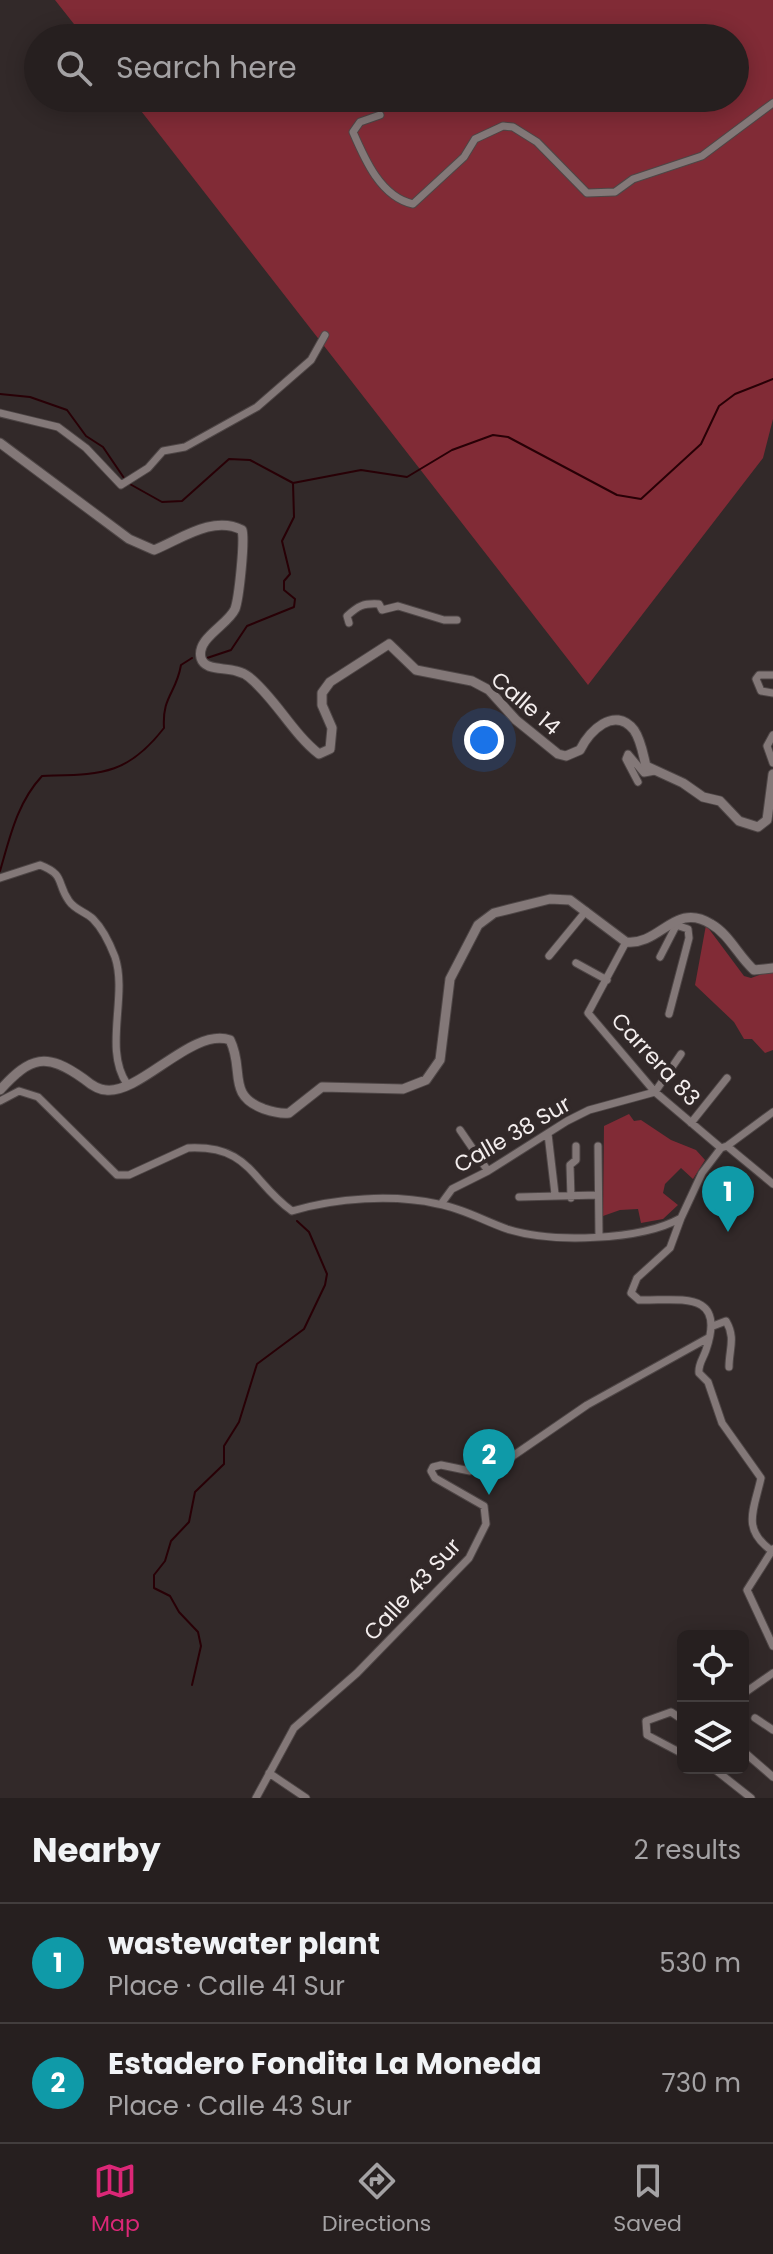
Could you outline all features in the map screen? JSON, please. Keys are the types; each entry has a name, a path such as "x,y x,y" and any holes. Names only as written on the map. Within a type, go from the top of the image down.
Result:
{"street":[{"path":"380,115 360,122 353,132 384,188 399,201 413,204 464,157 475,139 503,126 513,127 537,142 587,193 615,192 633,179 702,156 773,103"},
{"path":"0,413 58,427 123,484 148,468 163,451 185,447 257,407 311,360 325,335"},
{"name":"Calle 14","path":"0,443 129,539 154,550 196,531 232,524 242,530 245,541 234,611 201,648 200,656 204,664 215,668 239,668 256,683 307,745 319,754 330,749 332,728 322,705 322,693 330,682 389,644 416,670 472,681 489,690 516,720 558,754 566,756 580,750 598,725 616,721 628,724 639,740 646,766 655,771"},
{"path":"349,623 347,616 360,604 380,604 382,610 398,606 444,620 457,620"},
{"path":"773,675 759,675 756,679 761,691 773,693"},
{"path":"773,735 767,746 773,763"},
{"path":"638,782 626,759 628,754 644,773 655,771 683,783 703,797 729,806 739,821 758,827 767,820 769,813 769,786 773,774"},
{"path":"0,878 40,865 51,870 62,879 68,900 92,918 108,940 118,978 119,1069 127,1084"},
{"path":"0,1090 30,1064 45,1059 61,1063 91,1085 106,1090 127,1084 198,1044 223,1038 230,1040 235,1051 243,1095 249,1102 271,1111 289,1113 328,1086 381,1090 403,1089 421,1083 439,1064 448,986 478,925 494,913 540,901 570,900 626,942 650,941 677,921 692,917 712,924 754,970 773,968"},
{"path":"549,956 586,911"},
{"path":"660,957 677,921"},
{"path":"669,1014 689,938 688,929 677,921"},
{"path":"576,963 607,980 626,942"},
{"name":"Carrera 83","path":"607,980 588,1013 655,1092 773,1184"},
{"path":"655,1092 681,1054"},
{"path":"691,1123 727,1078"},
{"path":"0,1101 19,1091 38,1097 117,1175 129,1175 188,1148 197,1147 237,1156 292,1211 367,1199 441,1204 523,1233 599,1236 654,1227 681,1218"},
{"name":"Calle 38 Sur","path":"441,1204 452,1189 589,1110 655,1092"},
{"path":"773,1112 724,1147 702,1173 670,1248 642,1272 631,1289 639,1300 675,1298 697,1303 707,1310 713,1326 699,1373 708,1382 722,1423 761,1478 753,1506 753,1524 757,1541 772,1550 747,1590 773,1646"},
{"path":"460,1130 488,1171"},
{"path":"548,1134 555,1194"},
{"path":"571,1198 570,1165 576,1160 576,1146"},
{"path":"598,1146 599,1236"},
{"path":"519,1197 598,1195"},
{"path":"713,1326 726,1321 729,1327 733,1340 729,1367"},
{"name":"Calle 43 Sur","path":"256,1798 294,1728 357,1673 427,1598 449,1579 479,1542 486,1524 484,1506 435,1478 431,1471 433,1467 441,1465 470,1471 507,1460 587,1405 708,1338"},
{"path":"749,1690 773,1673"},
{"path":"677,1716 671,1712 653,1716 646,1721 646,1733 677,1751"},
{"path":"755,1718 773,1730"},
{"path":"749,1756 773,1777"},
{"path":"269,1773 306,1798"},
{"path":"721,1774 751,1798"}],"shaded area":[{"path":"55,0 773,0 773,419 763,458 588,685 142,112 749,112 749,24 74,24"},
{"path":"706,925 744,976 751,978 773,970 773,1050 765,1053 752,1039 744,1039 734,1022 695,985"},
{"path":"629,1114 634,1121 641,1120 671,1140 696,1150 705,1160 693,1179 681,1168 665,1184 663,1193 678,1205 663,1219 641,1223 638,1209 620,1210 603,1216 604,1126"}],"waterway":[{"path":"128,483 162,502 182,501 229,459 250,460 293,483 361,470 407,477 452,450 493,435 508,437 617,495 641,499 701,444 719,406 735,394 773,379"},
{"path":"0,394 30,397 67,410 86,436 103,447 124,478"},
{"path":"207,658 231,650 247,626 294,607 295,599 284,590 284,581 290,574 282,541 294,517 293,483"},
{"path":"0,871 20,809 42,776 96,773 110,770 137,756 164,728 165,709 181,665 192,658"},
{"path":"192,1685 201,1646 198,1632 179,1612 170,1596 154,1588 154,1575 165,1561 171,1541 189,1522 195,1492 224,1464 224,1446 239,1422 257,1364 304,1329 325,1285 327,1274 309,1232 297,1221"}],"place":[{"name":"wastewater plant","path":"728,1232"},
{"name":"Estadero Fondita La Moneda","path":"489,1495"}]}
